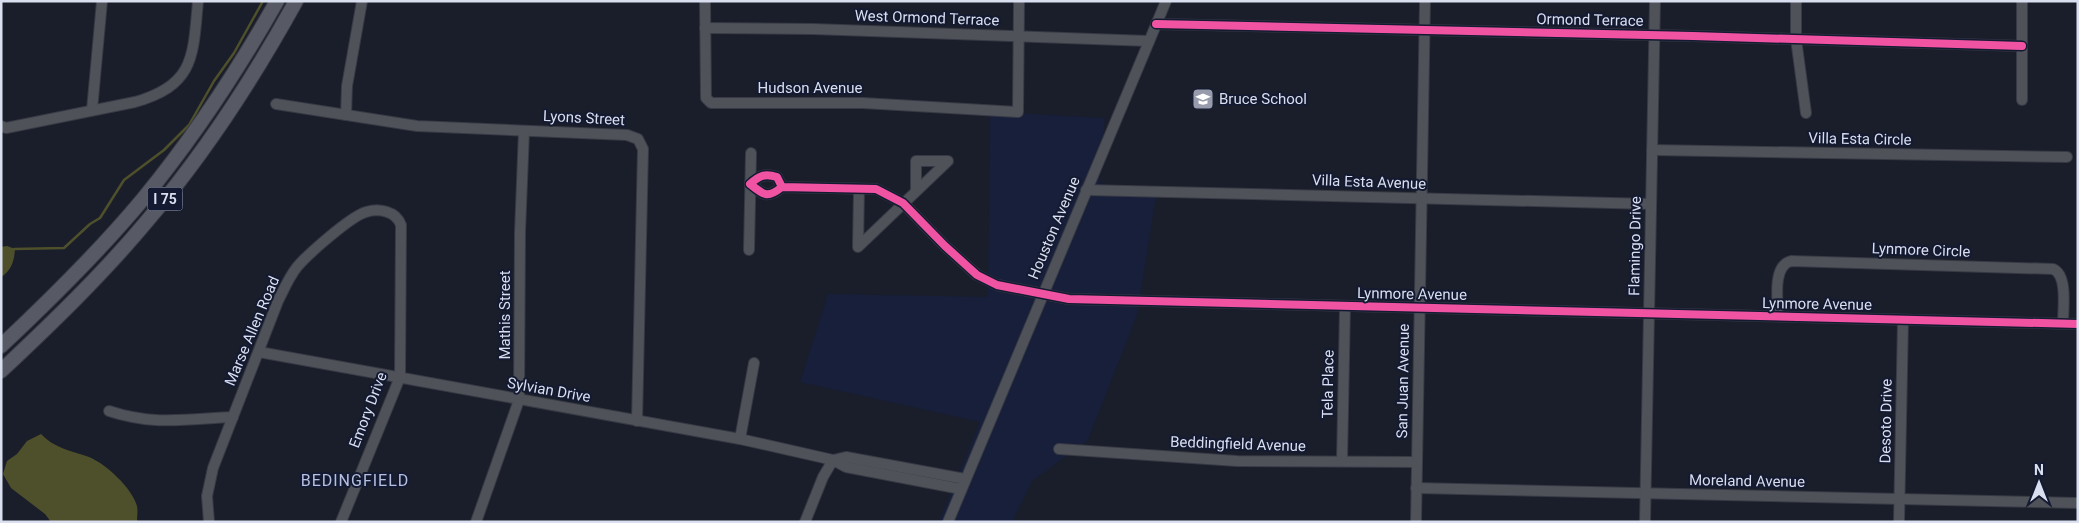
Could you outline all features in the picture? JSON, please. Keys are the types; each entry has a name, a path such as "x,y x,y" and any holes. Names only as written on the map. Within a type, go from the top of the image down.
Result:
{"highway":[{"name":"I 75","path":"1,346 72,278 143,199 196,129 242,60 277,1"},
{"name":"I 75","path":"1,371 104,270 171,192 231,110 269,50 296,1"}],"street":[{"path":"92,110 102,1"},
{"path":"1,126 6,128 152,97 175,83 190,60 194,45 198,1"},
{"path":"346,115 347,86 362,1"},
{"path":"705,1 705,28"},
{"path":"1019,1 1019,36"},
{"name":"Houston Avenue","path":"948,522 1166,1"},
{"name":"San Juan Avenue","path":"1416,522 1425,1"},
{"name":"Flamingo Drive","path":"1645,522 1655,1"},
{"path":"1796,1 1796,39 1806,113"},
{"path":"2022,1 2022,100"},
{"name":"Ormond Terrace","path":"1156,24 2022,46"},
{"name":"West Ormond Terrace","path":"705,28 1149,41"},
{"name":"Hudson Avenue","path":"705,28 707,102 723,104 863,103 1018,112 1019,36"},
{"name":"Lyons Street","path":"276,104 417,126 627,135 638,139 642,144 637,420"},
{"name":"Mathis Street","path":"476,522 519,400 520,232 524,131"},
{"name":"Villa Esta Circle","path":"1652,150 2067,157"},
{"path":"749,250 751,152"},
{"name":"Lynmore Avenue","path":"782,186 776,177 768,174 759,176 750,184 764,194 773,194 782,186 876,189 903,203 945,246 977,275 997,285 1069,300 2078,324"},
{"path":"859,189 858,247 916,190"},
{"name":"Villa Esta Avenue","path":"1086,190 1651,204"},
{"name":"Marse Allen Road","path":"210,522 208,496 213,468 278,301 294,271 309,255 354,218 373,210 387,211 399,219 401,225 401,245"},
{"name":"Emory Drive","path":"341,522 400,377 401,245"},
{"name":"Lynmore Circle","path":"1778,316 1780,269 1786,262 1791,261 2053,269 2060,274 2063,282 2063,323"},
{"name":"Tela Place","path":"1342,461 1345,307"},
{"name":"Desoto Drive","path":"1899,522 1903,320"},
{"name":"Sylvian Drive","path":"259,352 740,439 833,460 846,467 963,484"},
{"path":"740,439 754,363"},
{"path":"109,412 171,422 233,417"},
{"name":"Beddingfield Avenue","path":"1059,450 1200,460 1416,462"},
{"path":"805,522 823,477 833,460"},
{"name":"Moreland Avenue","path":"1416,488 2078,504"}],"shaded area":[{"path":"990,112 1105,118 1099,183 1156,196 1137,315 1088,440 1032,481 1012,522 939,522 980,422 800,382 828,294 988,297"},
{"path":"7,246 15,249 14,257 12,265 1,277 1,247"},
{"path":"41,434 57,446 96,460 117,477 134,499 137,508 137,522 51,522 45,514 11,488 3,474 7,461 17,454 27,441"}],"waterway":[{"path":"14,249 64,248 90,224 100,218 124,180 164,150 189,125 214,81 234,53 263,1"}],"cycle path":[{"path":"1156,24 1693,36 2022,46"},
{"path":"782,187 777,177 769,175 759,177 750,184 766,194 773,193 782,187 876,189 903,203 945,246 977,275 997,285 1069,299 2078,324"}],"place":[{"name":"Bruce School","path":"1203,99"}],"district":[{"name":"BEDINGFIELD","path":"355,480"}]}
